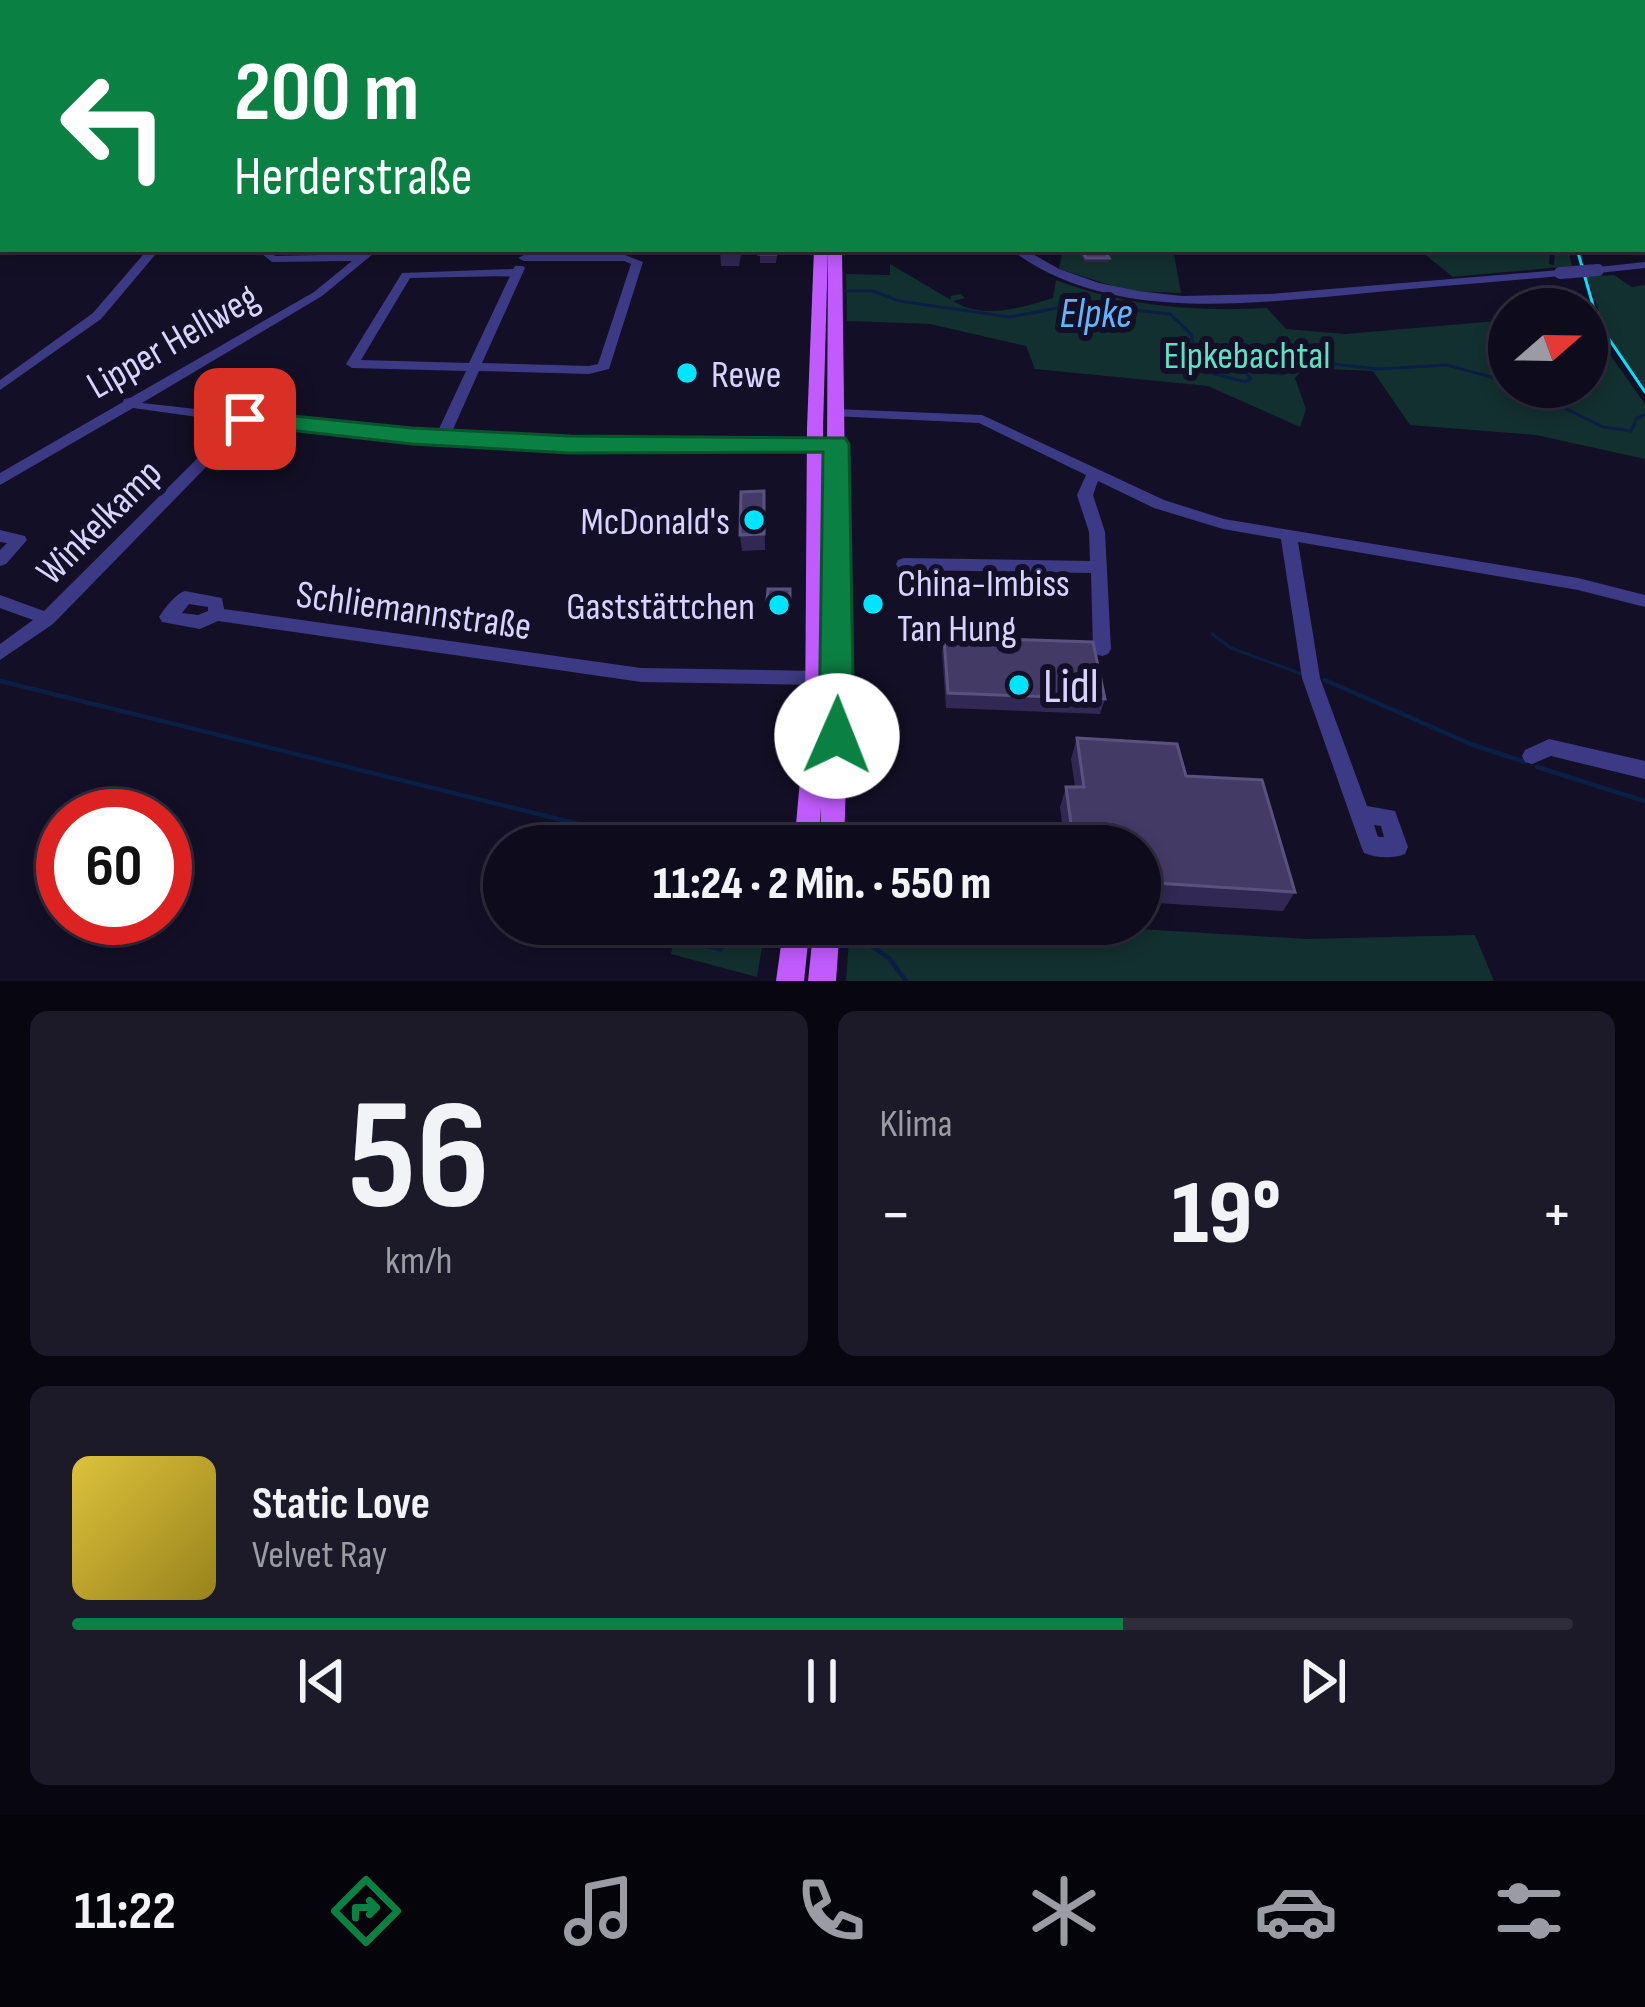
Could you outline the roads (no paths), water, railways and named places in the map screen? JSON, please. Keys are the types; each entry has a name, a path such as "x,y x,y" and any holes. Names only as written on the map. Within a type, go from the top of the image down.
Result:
{"main road":[{"path":"821,252 836,413 832,825"},
{"path":"807,825 817,678 815,413 835,252"},
{"path":"815,413 836,413"},
{"path":"814,444 836,444"},
{"path":"790,981 794,945"},
{"path":"822,981 825,945"}],"street":[{"path":"0,386 97,316 151,252"},
{"path":"265,252 272,260 369,253"},
{"path":"1022,252 1082,282 1176,300 1238,300 1645,265"},
{"name":"Lipper Hellweg","path":"0,480 317,294 369,253"},
{"path":"442,438 473,368 518,272 526,253 637,262 609,360 589,370 473,368 361,368 350,360 406,275 518,272"},
{"path":"129,402 245,419 442,438 570,445 814,444"},
{"path":"836,413 982,419 1192,516 1289,537 1578,584 1645,601"},
{"name":"Winkelkamp","path":"0,653 47,619 245,419"},
{"path":"1094,474 1085,495 1095,522 1100,567 1102,649"},
{"name":"Winkelkamp","path":"0,536 19,541 0,560"},
{"path":"1289,537 1311,677 1359,814"},
{"path":"904,563 1100,567"},
{"name":"Winkelkamp","path":"0,602 47,619"},
{"name":"Schliemannstraße","path":"216,614 641,675 817,678"},
{"path":"1532,756 1549,747 1645,770"}],"water":[{"path":"697,945 728,945 721,952"}],"waterway":[{"name":"Elpke","path":"846,291 873,291 899,301 1010,317 1079,304 1170,314 1191,334 1200,370 1245,382 1251,379 1244,370 1282,374 1315,362 1378,369 1447,365 1488,376"},
{"name":"Elpke","path":"1565,408 1603,427 1631,431 1637,418 1645,415"},
{"path":"1212,634 1231,648 1302,674"},
{"path":"1324,680 1331,683"},
{"path":"1325,680 1331,683"},
{"path":"10,683 0,681 583,825"},
{"path":"1331,683 1473,745 1525,762"},
{"path":"1537,767 1645,801"},
{"path":"870,945 889,958 906,981"}],"tram line":[{"path":"1578,252 1598,323 1645,392"}],"place":[{"name":"Rewe","path":"687,373"},
{"name":"McDonald's","path":"754,520"},
{"name":"China-Imbiss Tan Hung","path":"873,604"},
{"name":"Gaststättchen","path":"779,605"},
{"name":"Lidl","path":"1019,685"}],"park label":[{"name":"Elpkebachtal","path":"1247,354"}]}
